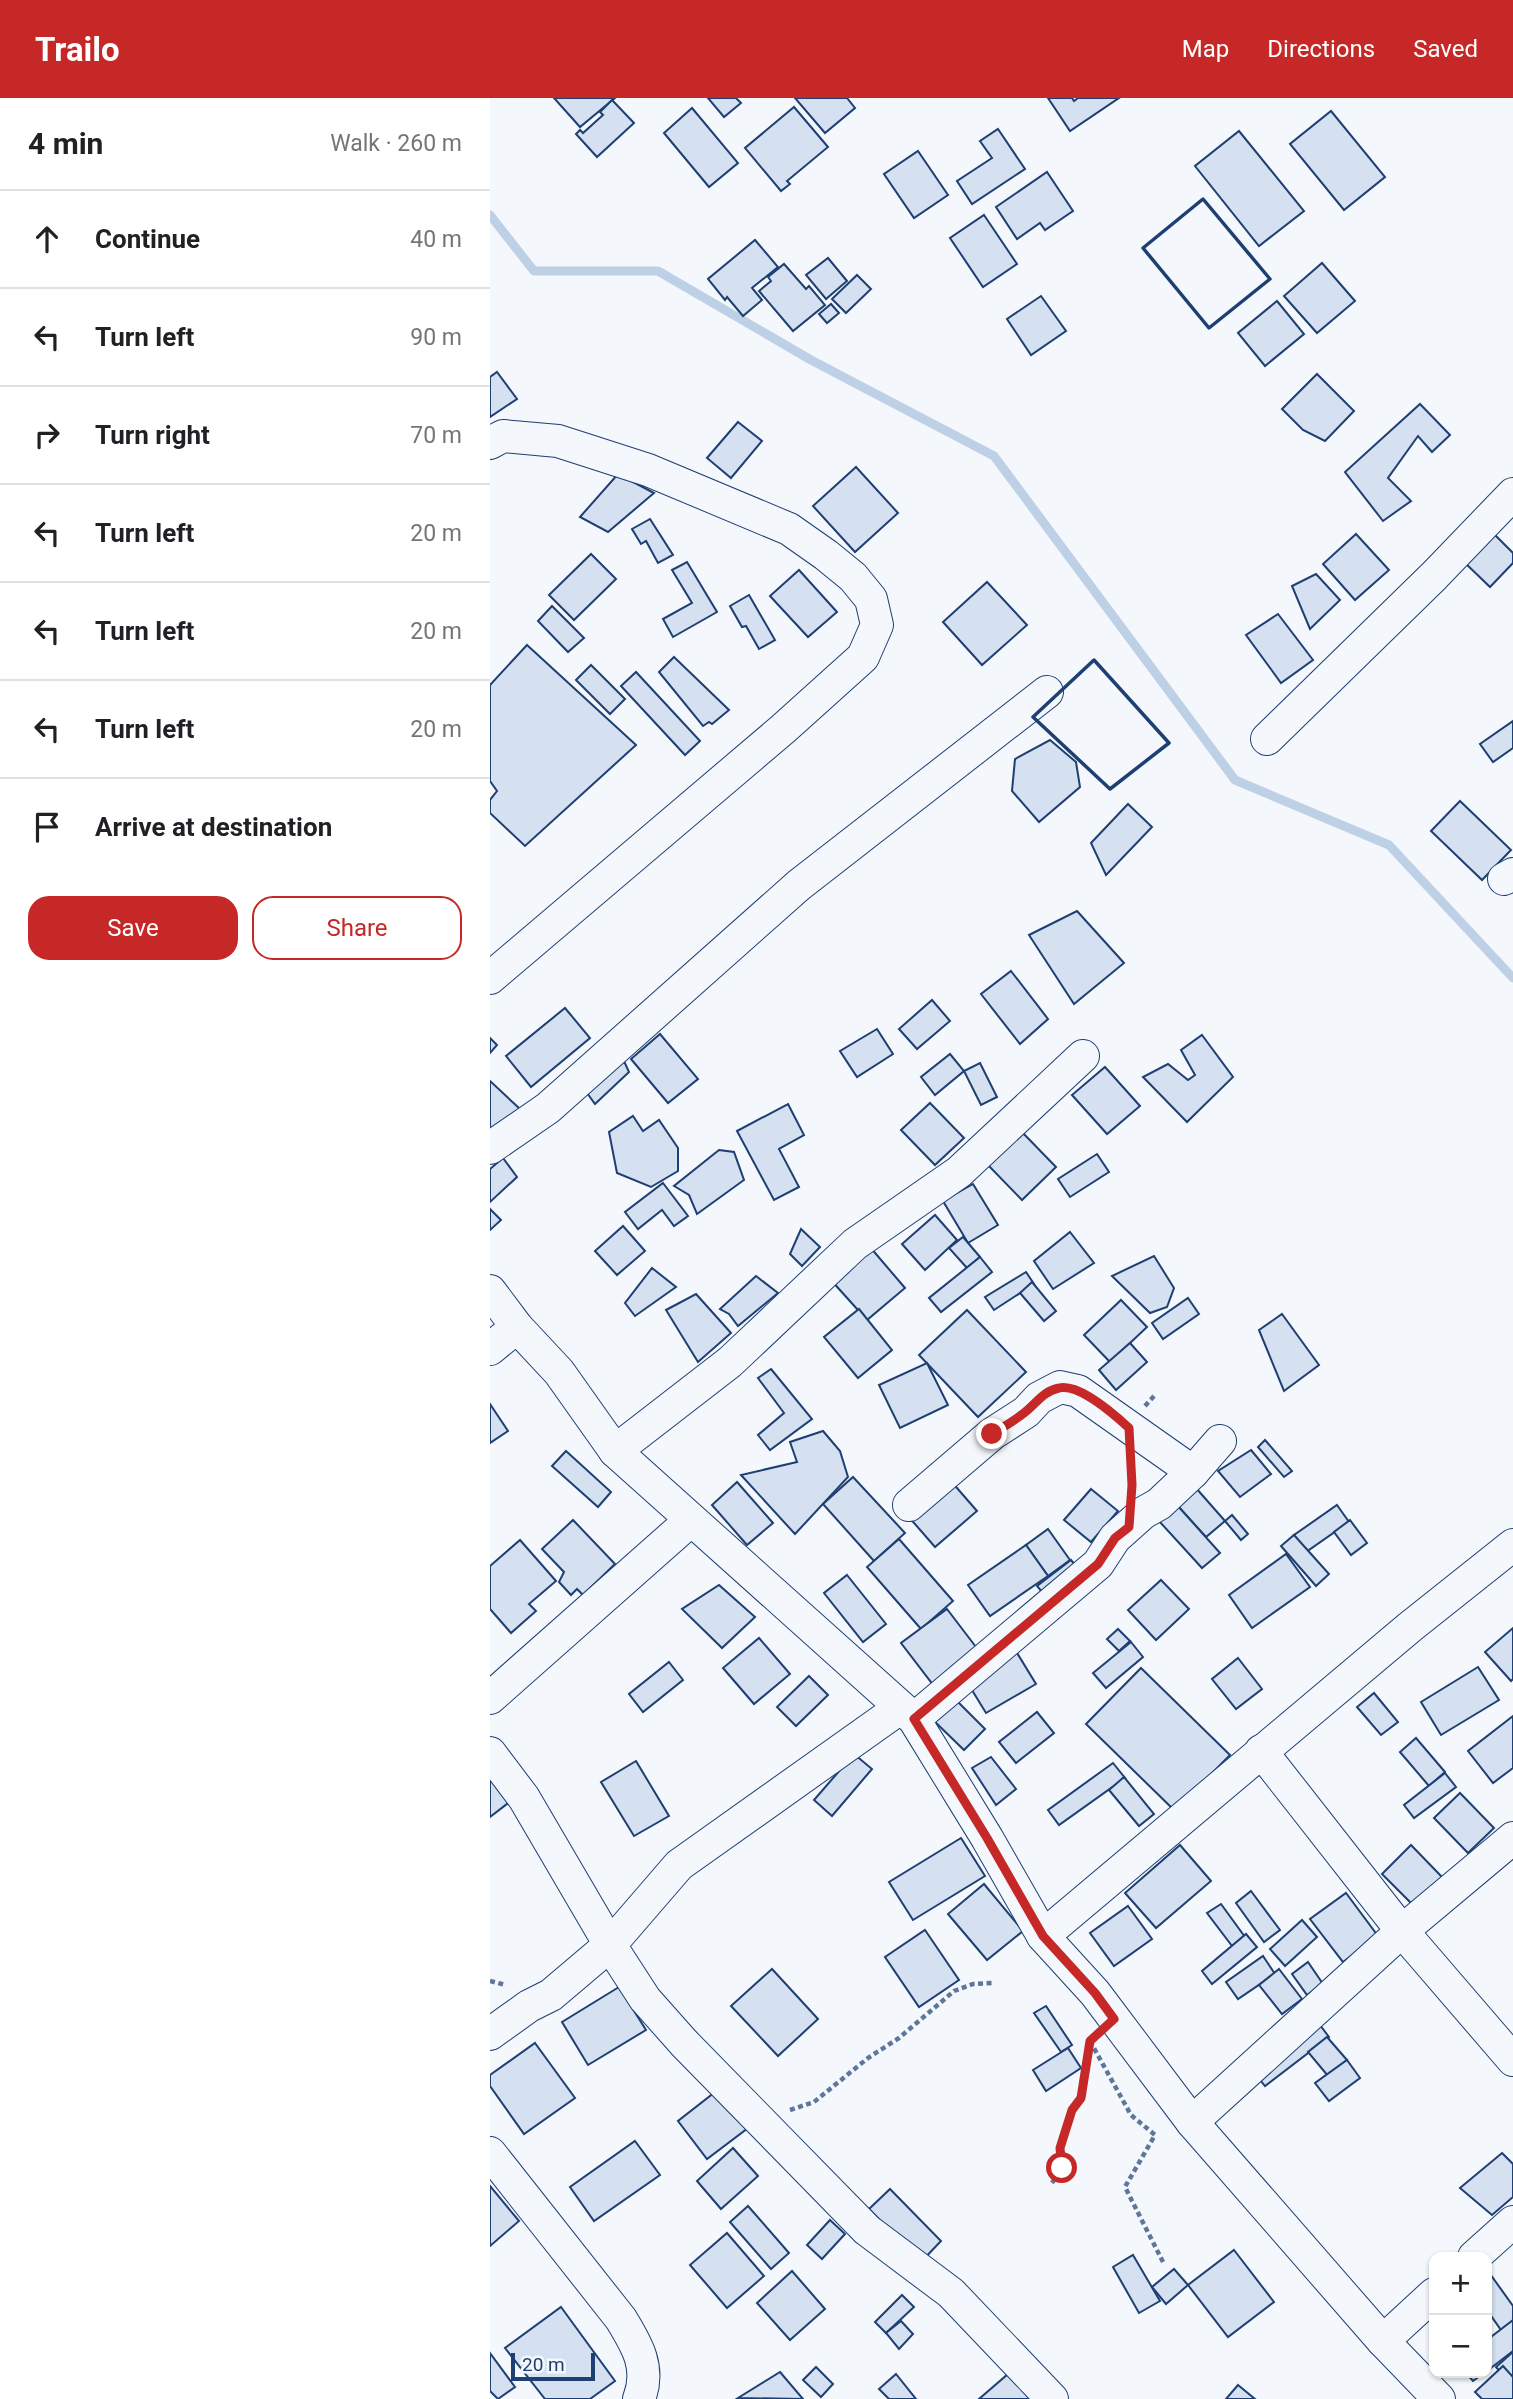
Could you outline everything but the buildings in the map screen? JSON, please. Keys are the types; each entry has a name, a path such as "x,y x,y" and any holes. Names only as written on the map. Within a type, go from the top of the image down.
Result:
{"street":[{"path":"490,443 503,436 558,441 648,470 789,529 826,555 852,578 871,599 877,625 863,657 783,729 490,978"},
{"path":"1267,739 1434,576 1513,494"},
{"path":"490,1148 548,1108 799,885 1047,692"},
{"path":"615,1451 730,1362 855,1244 959,1172 1083,1056"},
{"path":"490,1291 517,1327 559,1372 615,1451 907,1714 987,1838 1043,1936 1095,1993 1192,2122 1438,2399"},
{"path":"490,1349 517,1327"},
{"path":"909,1505 992,1434 1026,1412 1039,1398 1060,1387 1078,1391 1112,1412 1129,1428 1193,1472"},
{"path":"490,2034 529,2006 551,1996 610,1945 679,1865 907,1714 1098,1564 1115,1538 1143,1513 1165,1499 1220,1441"},
{"path":"490,1698 691,1520"},
{"path":"1043,1936 1410,1627 1513,1545"},
{"path":"1261,1751 1402,1931 1513,2060"},
{"path":"490,1753 524,1798 610,1945 645,1999 684,2043 867,2230 951,2293 1052,2399"},
{"path":"1192,2122 1402,1931 1513,1838"},
{"path":"490,2153 621,2319 639,2348 644,2367 639,2399"},
{"path":"1479,2252 1513,2221"},
{"path":"1384,2341 1429,2299"}],"path":[{"path":"1129,1428 1132,1485 1129,1527"},
{"path":"759,2120 814,2102 868,2058 899,2038 954,1991 973,1984 994,1983"},
{"path":"1052,2183 1062,2168 1060,2148 1072,2110 1081,2098 1090,2041 1114,2019"},
{"path":"1090,2041 1131,2115 1155,2135 1125,2187 1163,2262"}],"waterway":[{"path":"490,215 534,271 658,271 811,360 994,456 1235,780 1389,845 1513,978"}],"wall":[{"path":"1203,199 1270,279 1209,328 1143,248 1203,199"},
{"path":"1094,660 1169,743 1110,789 1033,717 1094,660"}],"route":[{"path":"992,1434 1026,1412 1039,1398 1060,1387 1078,1391 1112,1412 1129,1428 1132,1485 1129,1527 1115,1538 1098,1564 914,1719 1043,1936 1095,1993 1114,2019 1090,2041 1081,2098 1072,2110 1060,2148 1062,2168"}]}
